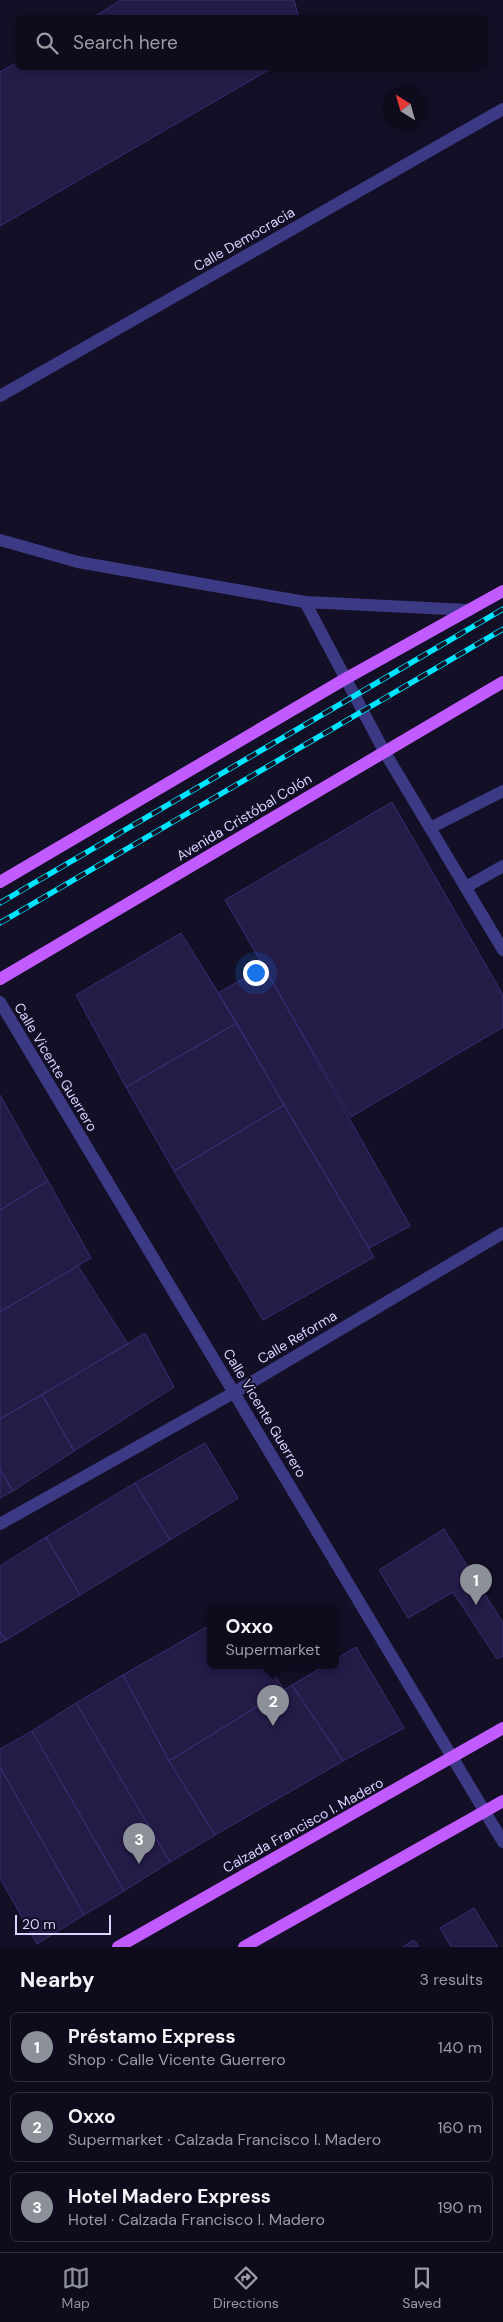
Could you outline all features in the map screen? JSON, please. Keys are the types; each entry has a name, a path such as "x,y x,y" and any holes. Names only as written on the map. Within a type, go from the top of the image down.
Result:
{"main road":[{"path":"0,882 345,679 503,590"},
{"name":"Avenida Cristóbal Colón","path":"0,979 503,682"},
{"name":"Calzada Francisco I. Madero","path":"118,1947 454,1758 503,1728"},
{"path":"244,1947 503,1801"}],"street":[{"name":"Calle Democracia","path":"0,396 503,109"},
{"path":"0,540 78,562 305,602 469,610"},
{"path":"305,602 384,751 503,950"},
{"path":"430,828 503,791"},
{"path":"466,887 503,866"},
{"name":"Calle Vicente Guerrero","path":"0,1002 503,1842"},
{"name":"Calle Reforma","path":"0,1524 235,1392 503,1233"}],"building":[{"path":"121,0 294,0 298,15 97,15"},
{"path":"15,64 15,70 269,70 0,226 0,72"},
{"path":"392,802 503,995 503,1027 351,1117 225,900"},
{"path":"181,933 237,1023 126,1087 76,995"},
{"path":"264,967 410,1226 369,1248 218,993"},
{"path":"237,1023 284,1105 174,1171 126,1087"},
{"path":"0,1095 48,1181 0,1210"},
{"path":"284,1105 374,1257 263,1320 174,1171"},
{"path":"48,1181 91,1258 0,1312 0,1210"},
{"path":"78,1266 128,1344 0,1419 0,1312"},
{"path":"145,1333 174,1387 74,1451 42,1395"},
{"path":"42,1395 74,1451 13,1491 0,1470 0,1419"},
{"path":"205,1443 238,1498 170,1540 135,1483"},
{"path":"0,1470 13,1491 0,1498"},
{"path":"135,1483 170,1540 80,1595 46,1537"},
{"path":"444,1529 503,1623 503,1656 497,1659 453,1592 408,1618 379,1570"},
{"path":"46,1537 80,1595 6,1640 0,1632 0,1566"},
{"path":"207,1627 207,1669 271,1669 284,1690 169,1761 123,1675"},
{"path":"0,1632 6,1640 0,1643"},
{"path":"356,1647 404,1728 343,1761 292,1685 319,1669 339,1669 339,1657"},
{"path":"123,1675 169,1761 215,1835 170,1862 76,1703"},
{"path":"292,1685 343,1761 215,1835 169,1761"},
{"path":"76,1703 170,1862 124,1891 32,1731"},
{"path":"32,1731 124,1891 84,1915 0,1767 0,1749"},
{"path":"0,1767 84,1915 37,1944 0,1878"},
{"path":"474,1908 498,1947 451,1947 440,1928"},
{"path":"414,1940 419,1947 403,1947"}],"railway":[{"path":"0,903 503,609"},
{"path":"0,923 503,629"}],"place":[{"name":"Préstamo Express","path":"476,1605"},
{"name":"Oxxo","path":"273,1726"},
{"name":"Hotel Madero Express","path":"139,1864"}]}
